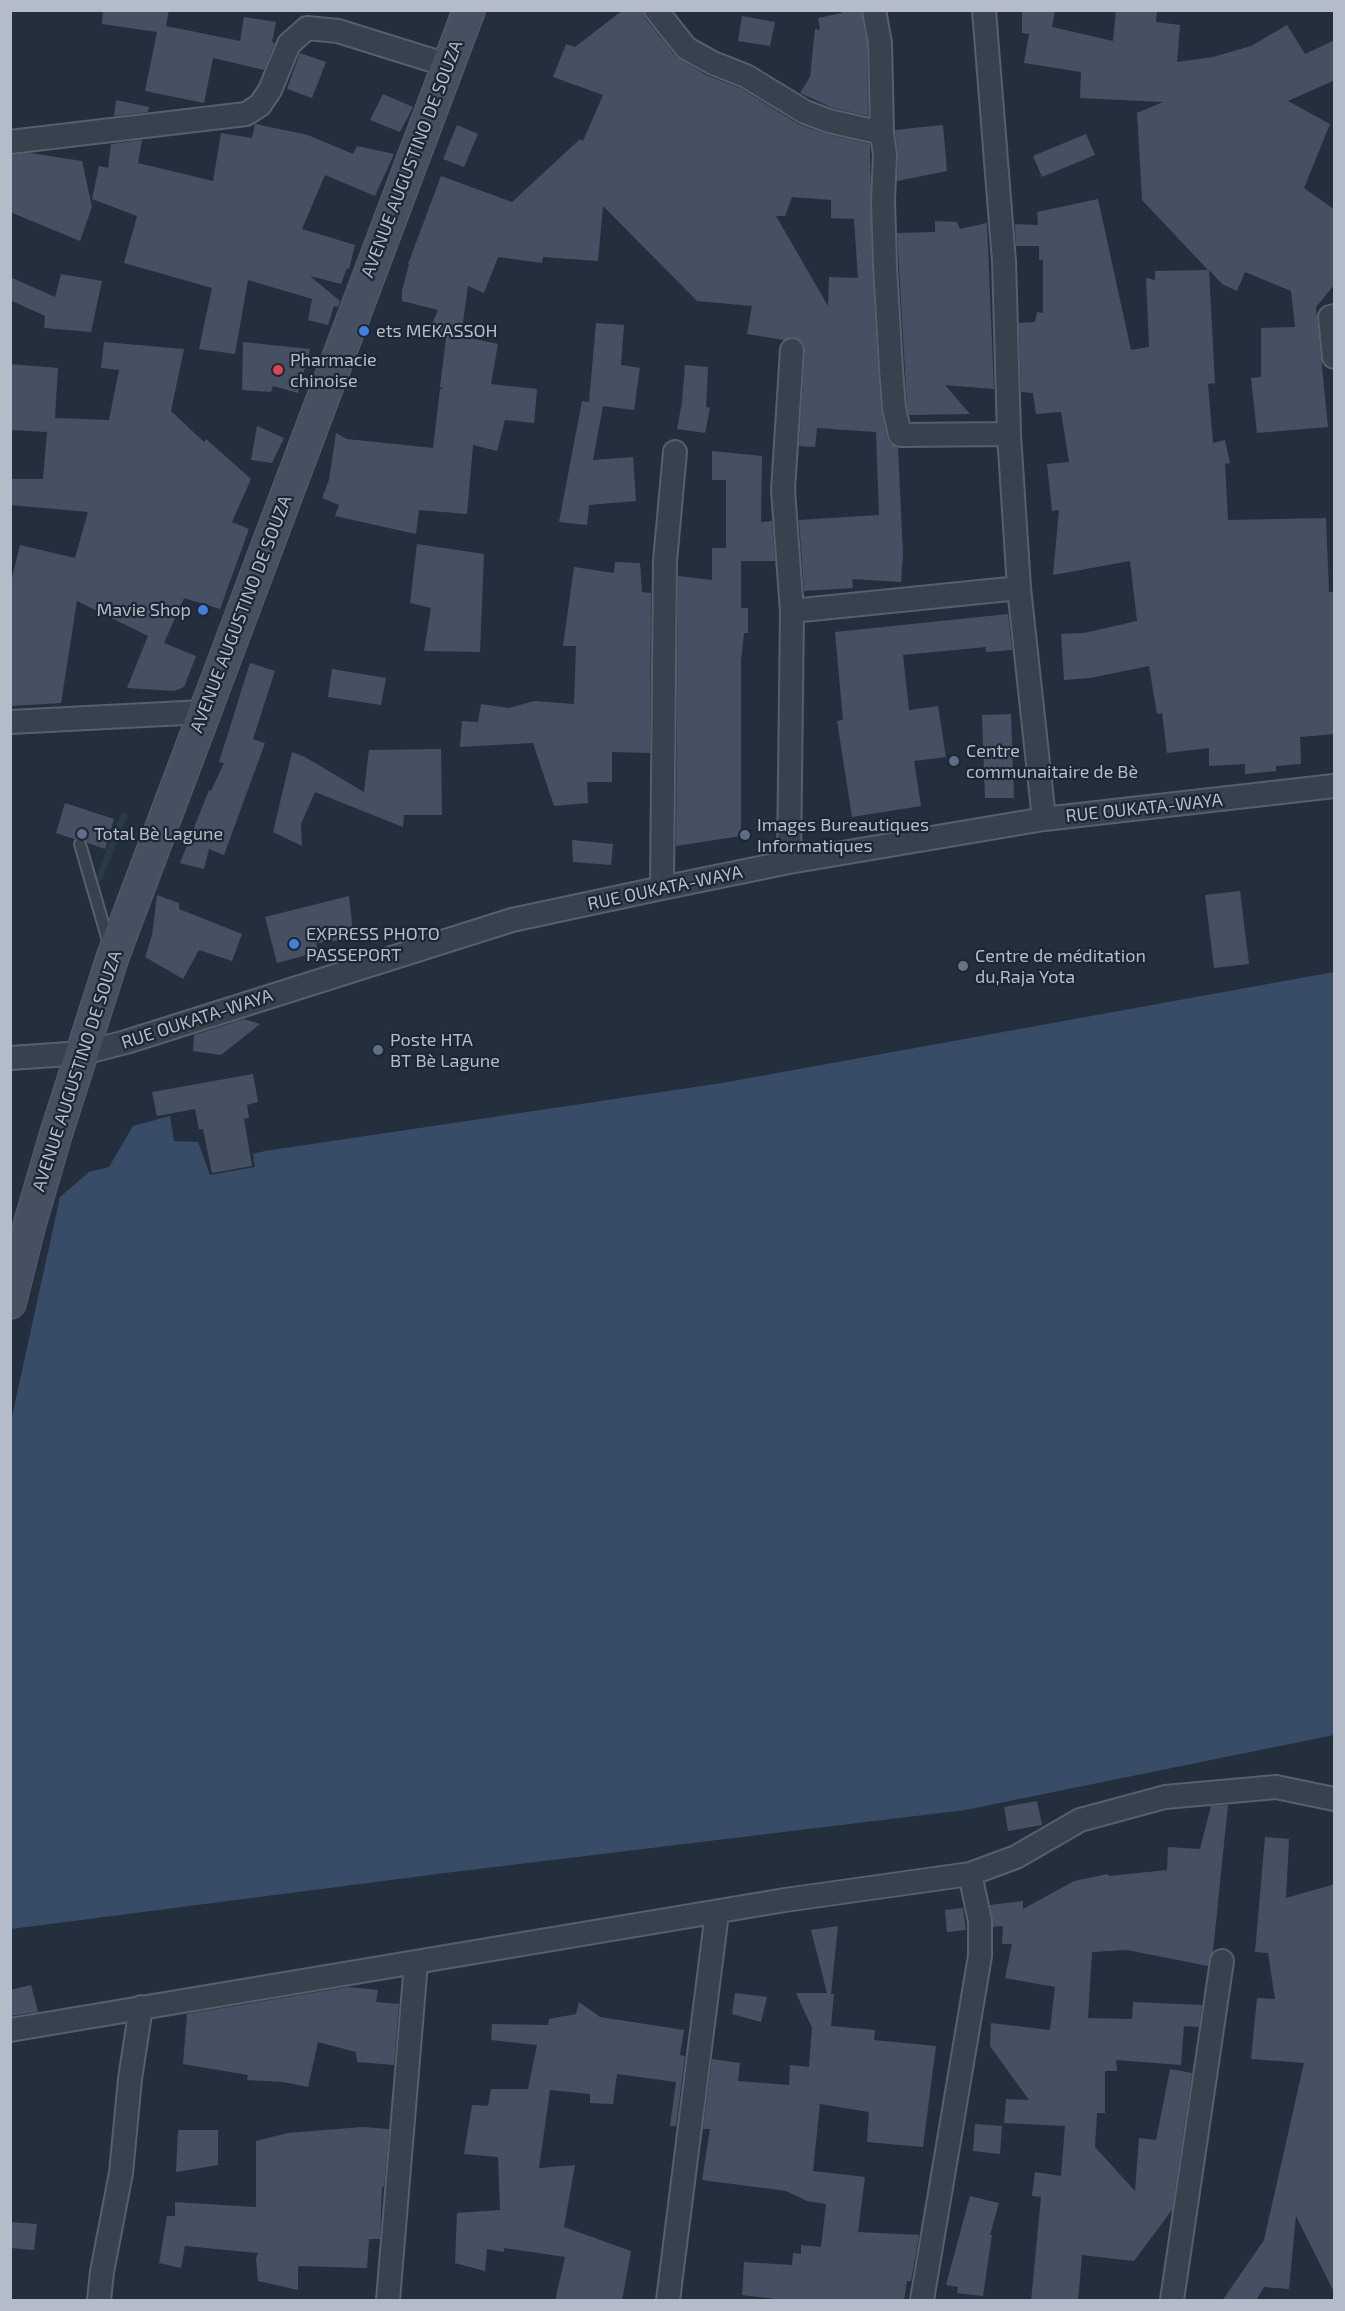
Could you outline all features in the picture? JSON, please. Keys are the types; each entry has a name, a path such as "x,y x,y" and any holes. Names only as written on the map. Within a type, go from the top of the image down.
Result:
{"main road":[{"name":"AVENUE AUGUSTINO DE SOUZA","path":"10,1303 30,1222 56,1134 113,956 469,10"}],"street":[{"path":"656,10 686,48 713,63 746,76 805,112 829,121 882,133"},
{"path":"874,10 880,43 882,133 885,155 884,222 891,369 894,408 900,435 1010,434"},
{"path":"984,10 1004,261 1010,434 1019,588 1044,819"},
{"path":"10,142 246,114 260,105 270,90 290,44 307,19 447,65"},
{"path":"1335,316 1330,317 1335,357"},
{"path":"789,862 792,611 783,490 792,350"},
{"path":"662,888 665,561 675,452"},
{"path":"792,611 1019,588"},
{"path":"10,722 203,712"},
{"name":"RUE OUKATA-WAYA","path":"10,1058 83,1053 126,1042 512,920 662,888 789,862 1044,819 1335,786"},
{"path":"10,2030 785,1900 970,1874 1016,1857 1080,1820 1165,1797 1276,1787 1335,1799"},
{"path":"922,2301 980,1956 980,1921 970,1874"},
{"path":"668,2301 717,1913"},
{"path":"1172,2301 1222,1961"},
{"path":"388,2301 416,1963"},
{"path":"99,2301 102,2272 121,2173 130,2079 141,2007"}],"lane":[{"path":"80,844 113,956"}],"green space":[{"path":"122,812 128,815 101,882 95,879"}],"water":[{"path":"1334,972 1334,1735 965,1810 445,1873 11,1929 11,1421 60,1197 89,1172 109,1167 133,1126 170,1116 174,1141 198,1142 210,1175 255,1167 253,1154 265,1151 722,1083"}],"building":[{"path":"103,10 169,10 166,26 240,41 244,17 276,22 272,42 275,43 264,70 213,58 204,103 145,91 157,32 102,24"},
{"path":"623,10 643,10 645,18 676,57 706,75 740,88 800,125 826,134 870,144 872,266 878,370 881,409 887,438 890,444 898,448 903,555 901,582 852,579 853,588 804,591 799,520 879,515 876,432 817,428 815,447 799,446 804,344 793,337 784,340 747,334 752,306 697,301 603,206 598,261 543,257 542,263 498,257 484,293 468,286 461,336 498,344 491,384 537,389 534,423 505,420 497,451 473,445 467,514 419,510 416,534 335,516 339,505 322,498 329,480 336,433 347,439 433,448 440,389 444,389 440,387 446,338 429,331 438,310 402,301 408,264 441,176 512,202 580,139 583,141 603,95 553,77 566,44 575,47","holes":["792,197 831,200 831,218 854,219 858,278 829,277 828,306 776,216 785,216"]},
{"path":"842,10 861,10 867,44 868,116 833,108 800,93 810,77 815,29 820,30 818,18 842,13"},
{"path":"1022,10 1055,10 1052,27 1113,41 1116,10 1157,10 1156,22 1180,25 1177,62 1213,57 1251,46 1287,25 1305,54 1335,40 1335,80 1288,101 1330,124 1304,188 1335,210 1335,284 1316,307 1328,427 1257,433 1251,378 1261,377 1261,328 1295,327 1291,291 1245,272 1237,291 1222,284 1209,270 1215,383 1208,384 1213,443 1225,440 1230,463 1225,464 1228,520 1326,518 1329,592 1335,592 1335,734 1300,737 1301,764 1276,766 1276,771 1245,774 1245,764 1209,766 1209,748 1167,753 1162,713 1157,714 1149,666 1090,678 1064,680 1061,634 1084,633 1137,621 1130,561 1053,575 1059,510 1052,511 1047,464 1069,462 1061,412 1036,414 1033,393 1021,392 1019,323 1035,322 1037,312 1043,313 1043,260 1039,260 1039,246 1016,246 1015,224 1038,225 1037,212 1098,199 1131,350 1149,347 1146,278 1155,280 1155,271 1208,270 1142,200 1137,113 1163,102 1080,98 1081,72 1024,63 1029,34 1022,33"},
{"path":"742,16 775,22 770,46 738,41"},
{"path":"300,53 326,62 312,98 287,89"},
{"path":"383,94 413,107 400,132 370,120"},
{"path":"116,100 149,107 148,112 114,116"},
{"path":"255,124 308,135 353,154 357,146 394,154 375,196 325,175 302,229 355,245 349,269 347,268 341,284 310,276 340,301 338,307 334,306 328,325 308,320 312,299 248,280 235,354 199,349 212,288 124,263 137,216 92,199 99,166 108,168 111,144 142,140 138,163 213,181 221,133 252,138"},
{"path":"457,125 478,134 464,167 443,159"},
{"path":"943,125 947,171 897,181 898,155 895,130"},
{"path":"1086,134 1095,155 1042,177 1033,156"},
{"path":"30,153 82,161 92,207 80,241 10,212 10,155"},
{"path":"935,221 957,222 960,229 987,223 994,389 945,385 970,414 909,415 907,406 897,233 935,232"},
{"path":"61,274 102,281 91,332 44,328 45,316 10,300 10,277 55,297"},
{"path":"596,323 624,325 621,365 640,368 634,410 603,406 593,460 633,457 636,501 589,505 587,525 559,522 582,401 589,402"},
{"path":"104,342 184,349 171,411 204,442 206,439 251,479 232,522 249,529 220,609 184,598 164,643 196,656 184,687 174,691 127,688 148,636 77,601 61,703 10,706 10,586 20,545 75,558 88,512 10,505 10,479 43,479 47,432 10,430 10,364 58,368 55,418 109,420 119,370 101,368"},
{"path":"243,342 310,349 298,393 273,386 271,392 242,390"},
{"path":"685,365 708,367 706,407 710,408 705,433 677,429"},
{"path":"257,426 284,438 272,463 251,460"},
{"path":"712,451 762,456 761,522 772,521 775,561 741,561 741,608 748,608 748,633 744,633 741,661 741,836 676,846 678,576 712,580 712,548 726,548 726,480 712,480"},
{"path":"417,544 484,554 480,652 424,651 431,608 410,603"},
{"path":"615,562 640,563 642,592 651,593 650,753 612,752 612,782 587,782 588,803 554,806 533,743 460,747 462,721 478,722 481,704 509,708 534,701 574,704 576,646 563,646 574,567 614,573"},
{"path":"1008,614 1012,650 986,652 986,647 903,655 909,710 938,706 946,757 914,761 921,806 852,817 837,721 843,720 835,632"},
{"path":"250,663 275,671 253,739 265,743 224,855 209,849 204,869 180,863 209,790 211,791 224,763 219,762"},
{"path":"332,669 386,678 381,705 328,697"},
{"path":"1011,714 1014,798 985,798 982,715"},
{"path":"441,749 442,815 404,815 403,827 315,792 301,824 302,846 273,832 292,752 305,757 364,792 369,750"},
{"path":"65,803 114,819 105,849 88,843 82,837 74,839 56,833"},
{"path":"572,840 613,844 611,865 573,862"},
{"path":"1240,891 1249,964 1214,968 1205,895"},
{"path":"157,895 179,903 179,909 242,934 232,961 199,950 183,979 145,957 152,935"},
{"path":"349,896 354,939 316,943 318,952 277,963 265,917"},
{"path":"244,1019 260,1024 221,1055 193,1051 194,1035"},
{"path":"253,1074 258,1102 247,1105 249,1118 244,1119 252,1166 212,1173 203,1129 199,1129 195,1109 157,1116 152,1092"},
{"path":"1037,1801 1042,1825 1008,1831 1004,1807"},
{"path":"1228,1805 1213,1951 1208,1966 1127,1950 1092,1952 1088,2018 1132,2019 1133,2002 1202,2005 1199,2027 1184,2026 1181,2065 1116,2060 1117,2071 1105,2071 1105,2113 1097,2113 1095,2147 1135,2191 1139,2138 1156,2140 1170,2069 1192,2073 1172,2210 1134,2261 1082,2255 1078,2301 1031,2301 1041,2197 1032,2196 1035,2172 1061,2176 1065,2126 1004,2123 1006,2099 1029,2100 990,2046 991,2023 1050,2030 1055,1987 1005,1978 1012,1944 1002,1944 1003,1926 993,1927 990,1905 1023,1901 1023,1909 1074,1881 1108,1874 1109,1876 1167,1870 1168,1847 1200,1849 1211,1806"},
{"path":"1265,1837 1289,1839 1286,1898 1335,1884 1335,2294 1296,2216 1289,2289 1264,2287 1256,2301 1222,2301 1264,2240 1304,2063 1251,2059 1257,1998 1275,1999 1268,1953 1255,1952"},
{"path":"963,1908 966,1930 947,1932 945,1910"},
{"path":"838,1926 831,1994 834,1994 831,2026 875,2030 874,2040 936,2046 923,2147 867,2142 869,2112 820,2104 813,2171 865,2177 858,2232 919,2235 911,2281 907,2281 904,2301 793,2301 742,2295 744,2262 792,2265 793,2253 801,2254 801,2245 821,2247 826,2204 807,2201 786,2191 702,2180 710,2129 703,2129 712,2059 740,2063 738,2081 789,2085 790,2065 809,2067 812,2028 796,1993 827,1993 811,1930"},
{"path":"31,1985 38,2012 10,2016 10,1990"},
{"path":"348,1987 378,1990 376,2002 399,2004 394,2065 357,2062 356,2052 318,2042 308,2087 283,2082 247,2080 248,2075 183,2064 187,2014"},
{"path":"735,1993 767,1997 761,2022 732,2014"},
{"path":"579,2002 600,2017 684,2030 680,2055 685,2056 676,2126 670,2126 676,2082 617,2074 613,2104 590,2103 590,2094 550,2090 539,2168 575,2165 564,2227 631,2251 622,2301 555,2301 565,2257 504,2248 504,2252 487,2249 485,2271 455,2263 457,2213 500,2210 498,2157 464,2154 472,2105 488,2106 491,2089 528,2089 537,2045 491,2040 492,2024 548,2025 549,2019 576,2014"},
{"path":"975,2124 1002,2126 1000,2154 973,2151"},
{"path":"362,2127 389,2129 384,2187 382,2187 380,2239 369,2239 367,2268 298,2266 298,2290 258,2281 256,2259 258,2253 185,2246 181,2268 159,2263 167,2216 175,2216 175,2202 256,2207 256,2141 288,2133"},
{"path":"178,2130 218,2130 218,2165 176,2172"},
{"path":"970,2196 999,2203 990,2235 992,2235 983,2296 957,2293 958,2287 946,2285"},
{"path":"10,2222 37,2224 34,2250 10,2248"}],"place":[{"name":"ets MEKASSOH","path":"364,331"},
{"name":"Pharmacie chinoise","path":"278,370"},
{"name":"Mavie Shop","path":"203,610"},
{"name":"Centre communaitaire de Bè","path":"954,761"},
{"name":"Total Bè Lagune","path":"82,834"},
{"name":"Images Bureautiques Informatiques","path":"745,835"},
{"name":"EXPRESS PHOTO PASSEPORT","path":"294,944"},
{"name":"Centre de méditation du,Raja Yota","path":"963,966"},
{"name":"Poste HTA BT Bè Lagune","path":"378,1050"}]}
